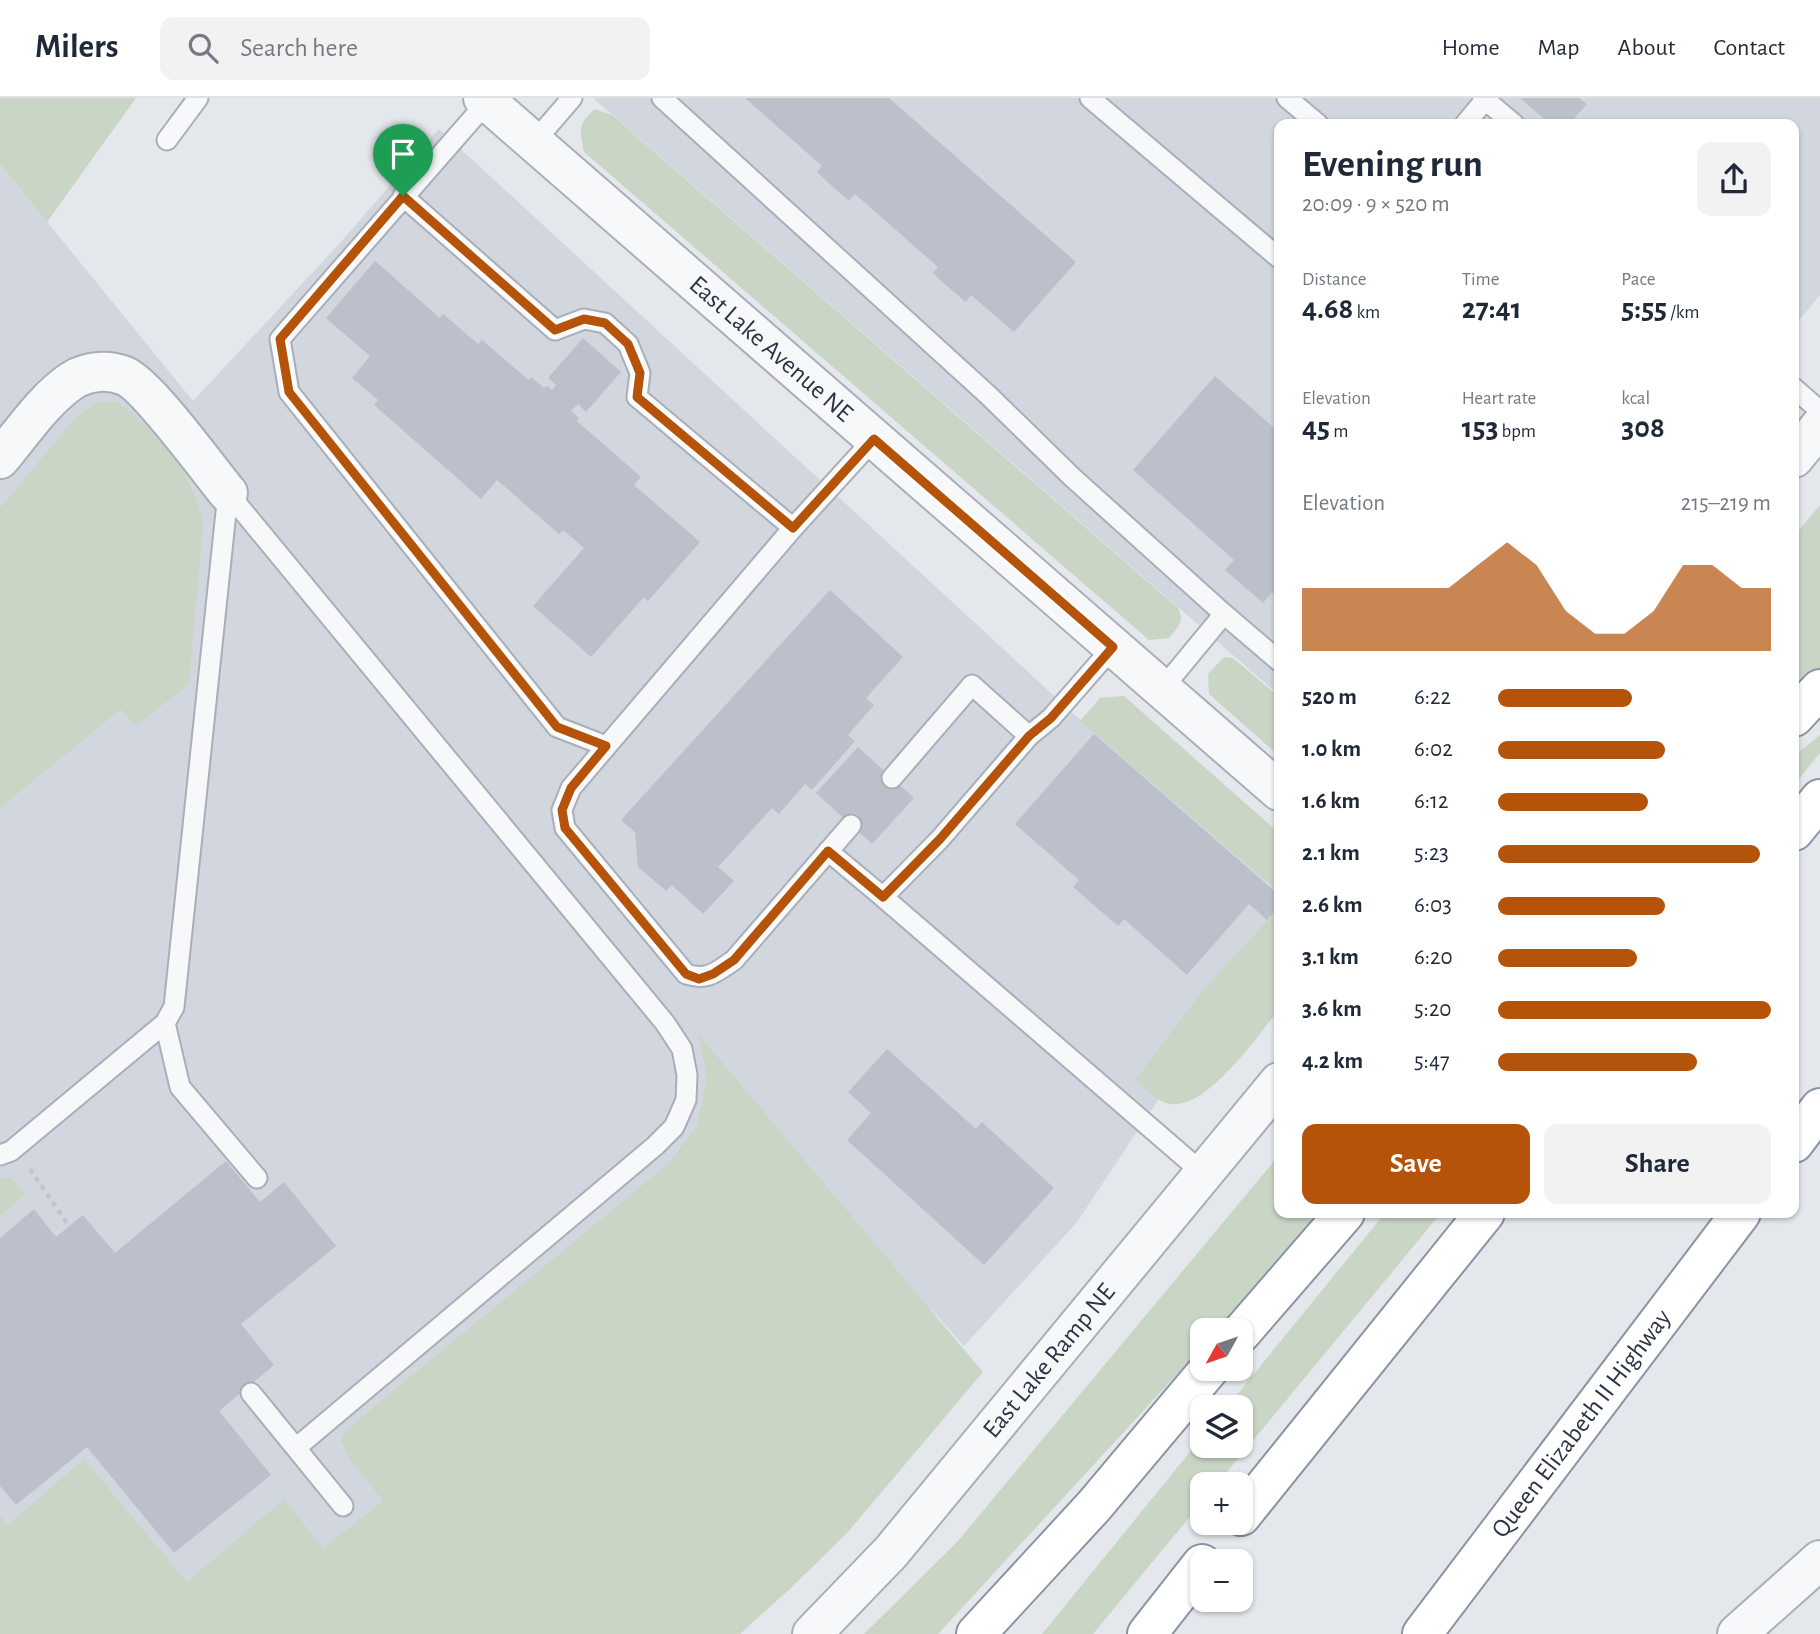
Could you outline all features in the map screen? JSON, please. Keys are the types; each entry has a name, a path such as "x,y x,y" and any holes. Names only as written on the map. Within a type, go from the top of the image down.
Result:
{"highway":[{"path":"1799,712 1820,689"},
{"path":"1799,825 1820,799"},
{"path":"1799,1136 1820,1108"},
{"path":"1253,1319 1341,1218"},
{"path":"1253,1501 1481,1218"},
{"name":"Queen Elizabeth II Highway","path":"1422,1634 1737,1218"},
{"path":"996,1634 1094,1506 1199,1381"},
{"path":"976,1634 1094,1506"},
{"path":"1215,1549 1226,1535"},
{"path":"1147,1634 1190,1580"}],"street":[{"name":"East Lake Avenue NE","path":"485,100 1274,787"},
{"path":"0,459 61,389 92,372 107,372 126,376 144,391 228,493"},
{"path":"1799,452 1820,426"},
{"name":"East Lake Ramp NE","path":"812,1634 891,1552 1274,1088"},
{"path":"1737,1634 1820,1560"}],"lane":[{"path":"167,139 198,98"},
{"path":"534,142 572,98"},
{"path":"662,98 988,395 1072,477 1274,656"},
{"path":"1090,98 1274,254"},
{"path":"1286,98 1312,119"},
{"path":"1469,119 1484,99 1508,119"},
{"path":"485,100 280,339 289,392 557,727 606,746"},
{"path":"403,196 555,330 584,319 605,323 628,344 640,373 637,397 793,528"},
{"path":"1799,392 1820,411"},
{"path":"851,825 734,960 713,974 699,979 686,974 565,828 562,810 571,788 606,746 793,528 874,439"},
{"path":"8,1151 165,1023 174,1007 228,493"},
{"path":"228,493 665,1023 682,1049 687,1075 686,1100 674,1127 655,1146 297,1447"},
{"path":"1162,689 1224,614"},
{"path":"883,897 940,839 1029,736 1051,718 1113,647"},
{"path":"892,778 972,685 1029,736"},
{"path":"828,851 1203,1174"},
{"path":"165,1023 180,1087 257,1178"},
{"path":"251,1393 343,1506"}],"path":[{"path":"8,1151 69,1226"}],"shaded area":[{"path":"593,98 1820,98 1820,295 1799,320 1799,119 1274,119 1274,691"},
{"path":"439,129 1077,717 1274,885 1274,926 1077,1222 964,1346 931,1309 692,1591 0,1634 0,164 193,401 339,244"}],"green space":[{"path":"0,98 136,98 47,222 0,164"},
{"path":"595,109 612,115 1178,608 1181,621 1169,638 1149,640 584,152 581,128 585,119"},
{"path":"117,401 146,426 172,455 192,488 203,525 189,684 140,723 134,724 121,709 0,808 0,508 76,417 97,402"},
{"path":"1820,505 1820,674 1799,697 1799,530"},
{"path":"1224,657 1233,658 1274,693 1274,752 1209,694 1208,674"},
{"path":"1124,696 1274,829 1274,888 1080,721 1100,698"},
{"path":"1820,735 1820,753 1799,779 1799,752"},
{"path":"1274,913 1274,1016 1231,1069 1216,1083 1185,1102 1166,1103 1156,1098 1136,1079 1203,990"},
{"path":"699,1035 983,1372 848,1532 740,1634 0,1634 0,1516 8,1525 84,1459 187,1582 284,1499 323,1548 383,1501 350,1459 341,1441 347,1429 667,1165 697,1126 707,1078"},
{"path":"1274,1161 1274,1218 1320,1218 1229,1318 1190,1318 1190,1360 938,1634 864,1634 958,1541"},
{"path":"10,1177 25,1195 0,1216 0,1178"},
{"path":"1381,1218 1437,1218 1253,1440 1253,1395 1237,1395 1248,1381 1253,1381 1253,1375"},
{"path":"1190,1452 1190,1458 1238,1458 1227,1472 1190,1472 1190,1517 1093,1634 1042,1634"}],"building":[{"path":"745,98 889,98 1076,262 1014,332 971,295 966,302 949,288 933,273 938,267 855,194 849,201 833,187 817,172 822,166"},
{"path":"1520,98 1579,98 1587,104 1574,119 1544,119"},
{"path":"375,261 440,318 443,314 478,344 482,340 529,380 531,377 544,388 547,386 552,390 556,385 548,378 583,338 621,372 586,412 578,404 571,411 579,418 577,421 641,477 634,485 700,542 648,601 644,597 591,657 533,606 584,548 563,530 559,534 497,480 481,499 374,405 378,400 352,378 370,356 326,318"},
{"path":"1215,376 1274,428 1274,594 1272,592 1263,603 1225,570 1234,560 1133,470"},
{"path":"830,590 903,657 866,698 874,705 848,735 855,741 812,790 805,784 779,814 772,808 718,867 734,881 703,914 672,885 666,891 638,867 635,832 621,820"},
{"path":"1094,734 1274,891 1274,912 1267,920 1249,904 1187,975 1124,919 1118,926 1073,887 1079,880 1015,824"},
{"path":"858,747 914,798 872,844 816,793"},
{"path":"887,1049 976,1129 982,1122 1054,1188 984,1265 847,1140 871,1113 848,1092"},
{"path":"226,1161 260,1202 284,1182 336,1246 241,1324 274,1365 219,1411 271,1475 174,1553 87,1447 16,1505 0,1486 0,1238 34,1209 56,1237 83,1215 115,1253"}],"route":[{"path":"403,196 555,330 584,319 605,323 628,344 640,373 637,397 793,528 874,439 1113,647 1051,718 1029,736 940,839 883,897 828,851 734,960 713,974 699,979 686,974 565,828 562,810 571,788 606,746 557,727 289,392 280,339 403,196"}]}
